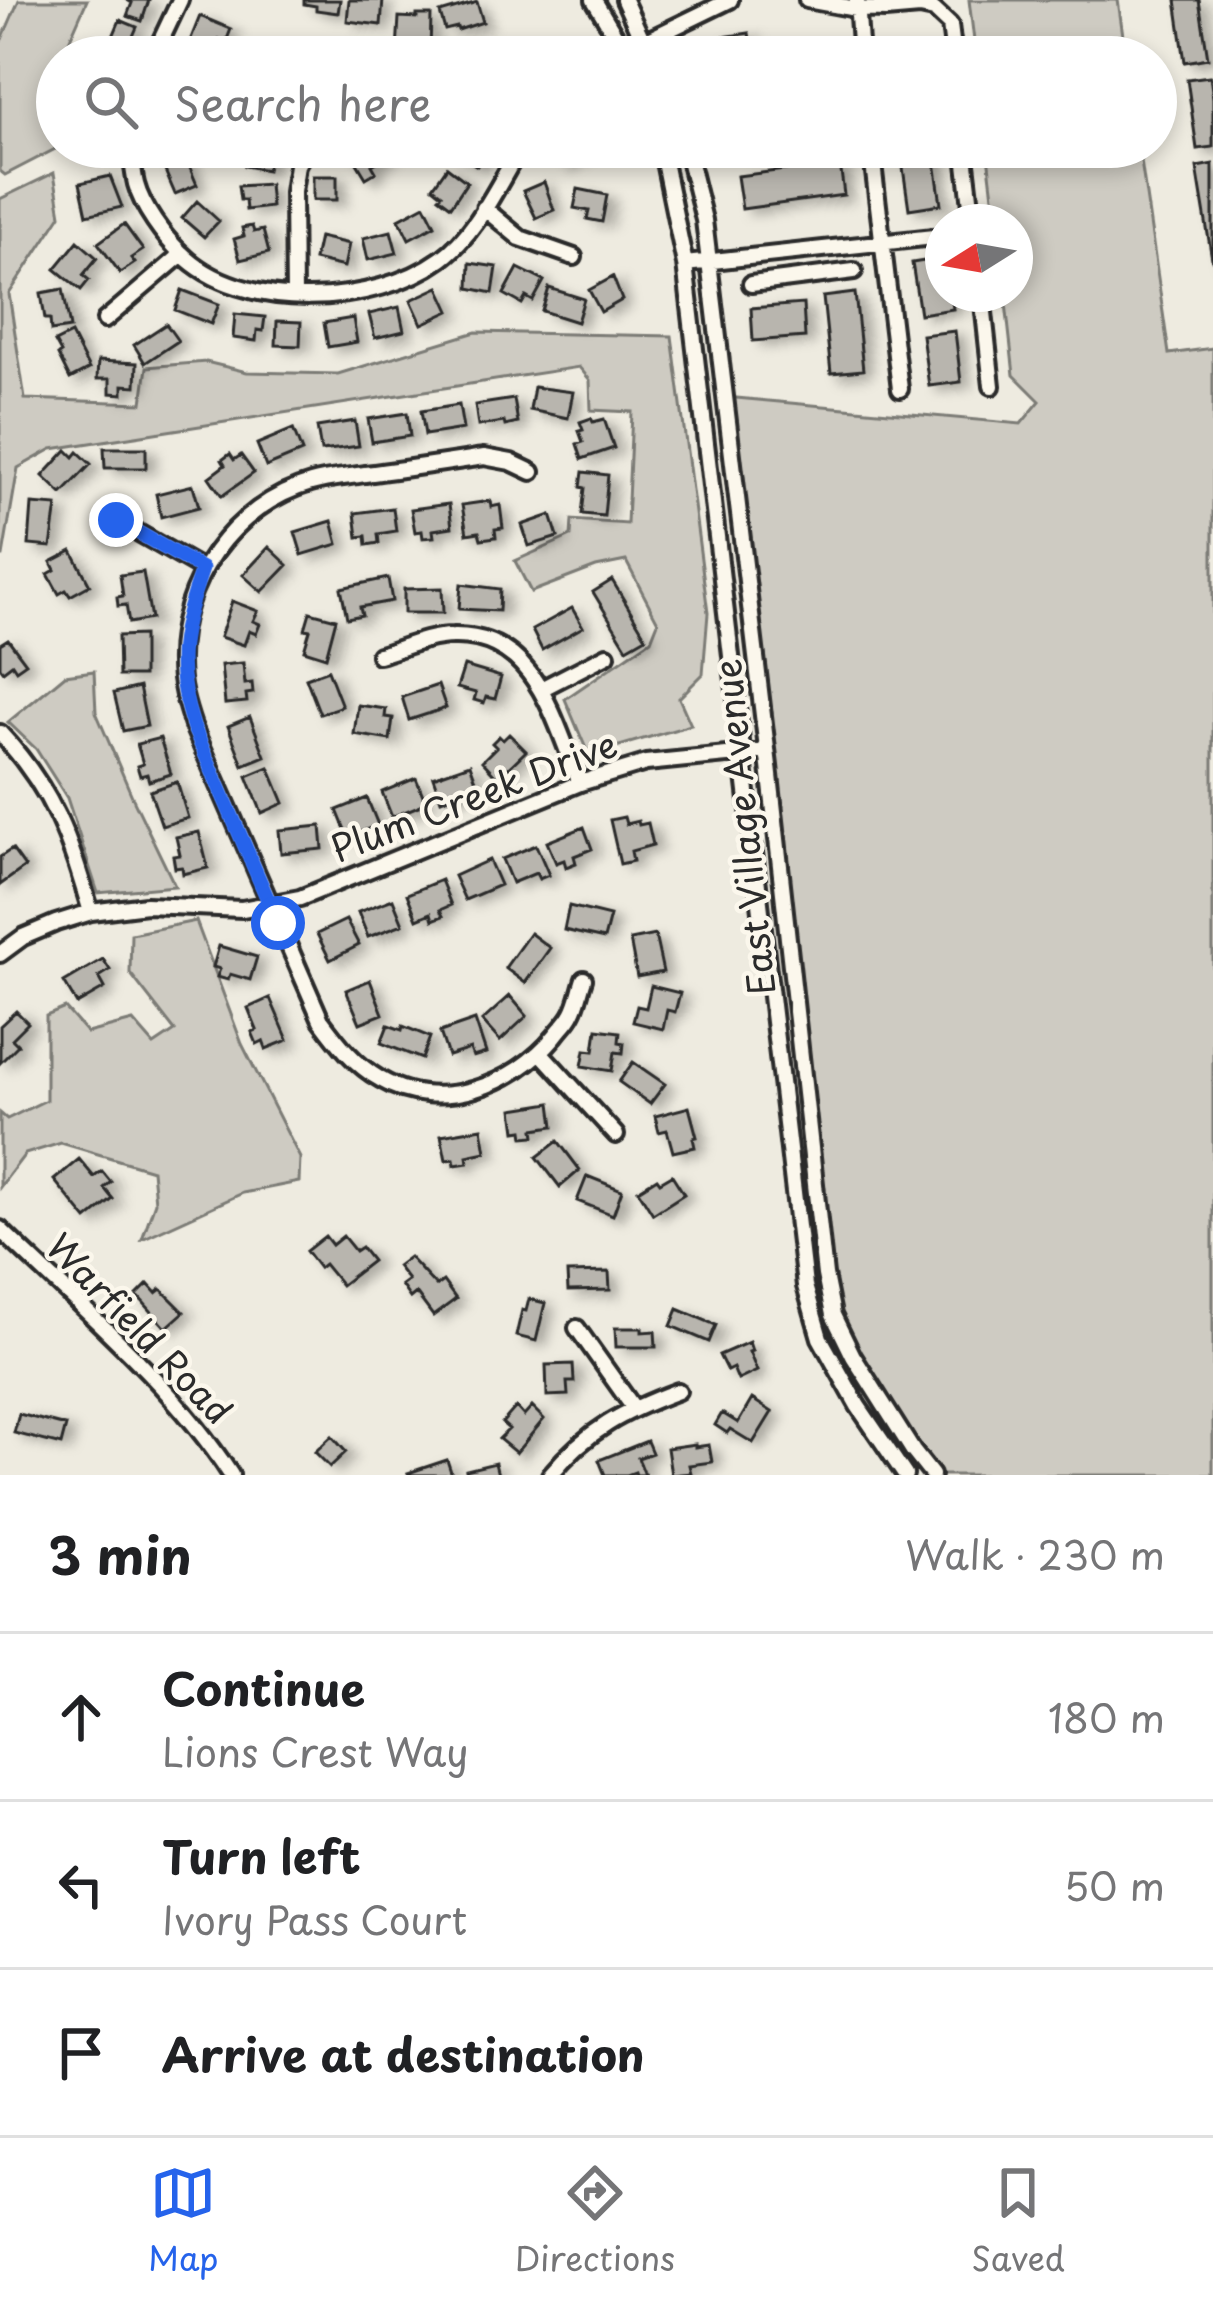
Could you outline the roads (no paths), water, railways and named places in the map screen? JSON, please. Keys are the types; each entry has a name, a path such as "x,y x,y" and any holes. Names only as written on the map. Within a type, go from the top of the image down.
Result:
{"street":[{"path":"163,36 180,0"},
{"path":"594,0 612,36"},
{"path":"623,0 641,36"},
{"path":"654,36 730,0"},
{"path":"807,0 885,10 934,10 950,25 951,36"},
{"path":"857,4 859,36"},
{"path":"134,168 137,188 182,255 242,288 294,296 350,295 388,286 442,259 467,233 508,168"},
{"path":"294,296 297,168"},
{"name":"East Village Avenue","path":"665,168 685,264 805,1286 820,1338 905,1475"},
{"name":"East Village Avenue","path":"691,168 704,220 825,1275 833,1315 853,1356 932,1475"},
{"path":"873,168 900,389"},
{"path":"967,168 971,204"},
{"path":"484,208 520,238 574,257"},
{"path":"685,264 925,238"},
{"path":"803,252 806,277"},
{"path":"105,320 182,255"},
{"path":"751,284 854,272"},
{"path":"984,312 992,386"},
{"path":"532,472 484,457 311,482 250,514 202,569 182,631 183,695 321,1020 344,1052 379,1079 431,1094 479,1089 500,1081 541,1053 572,1015 584,979"},
{"path":"116,520 202,569"},
{"path":"379,655 436,638 481,638 516,656 541,689 580,783"},
{"path":"541,689 607,655"},
{"path":"0,734 42,785 69,840 91,911"},
{"name":"Plum Creek Drive","path":"0,954 56,922 91,911 146,905 242,909 300,898 580,783 646,763 767,751"},
{"path":"541,1053 616,1136"},
{"name":"Warfield Road","path":"0,1229 165,1390 231,1475"},
{"path":"577,1328 633,1408"},
{"path":"550,1475 583,1440 633,1408 678,1391"}]}
